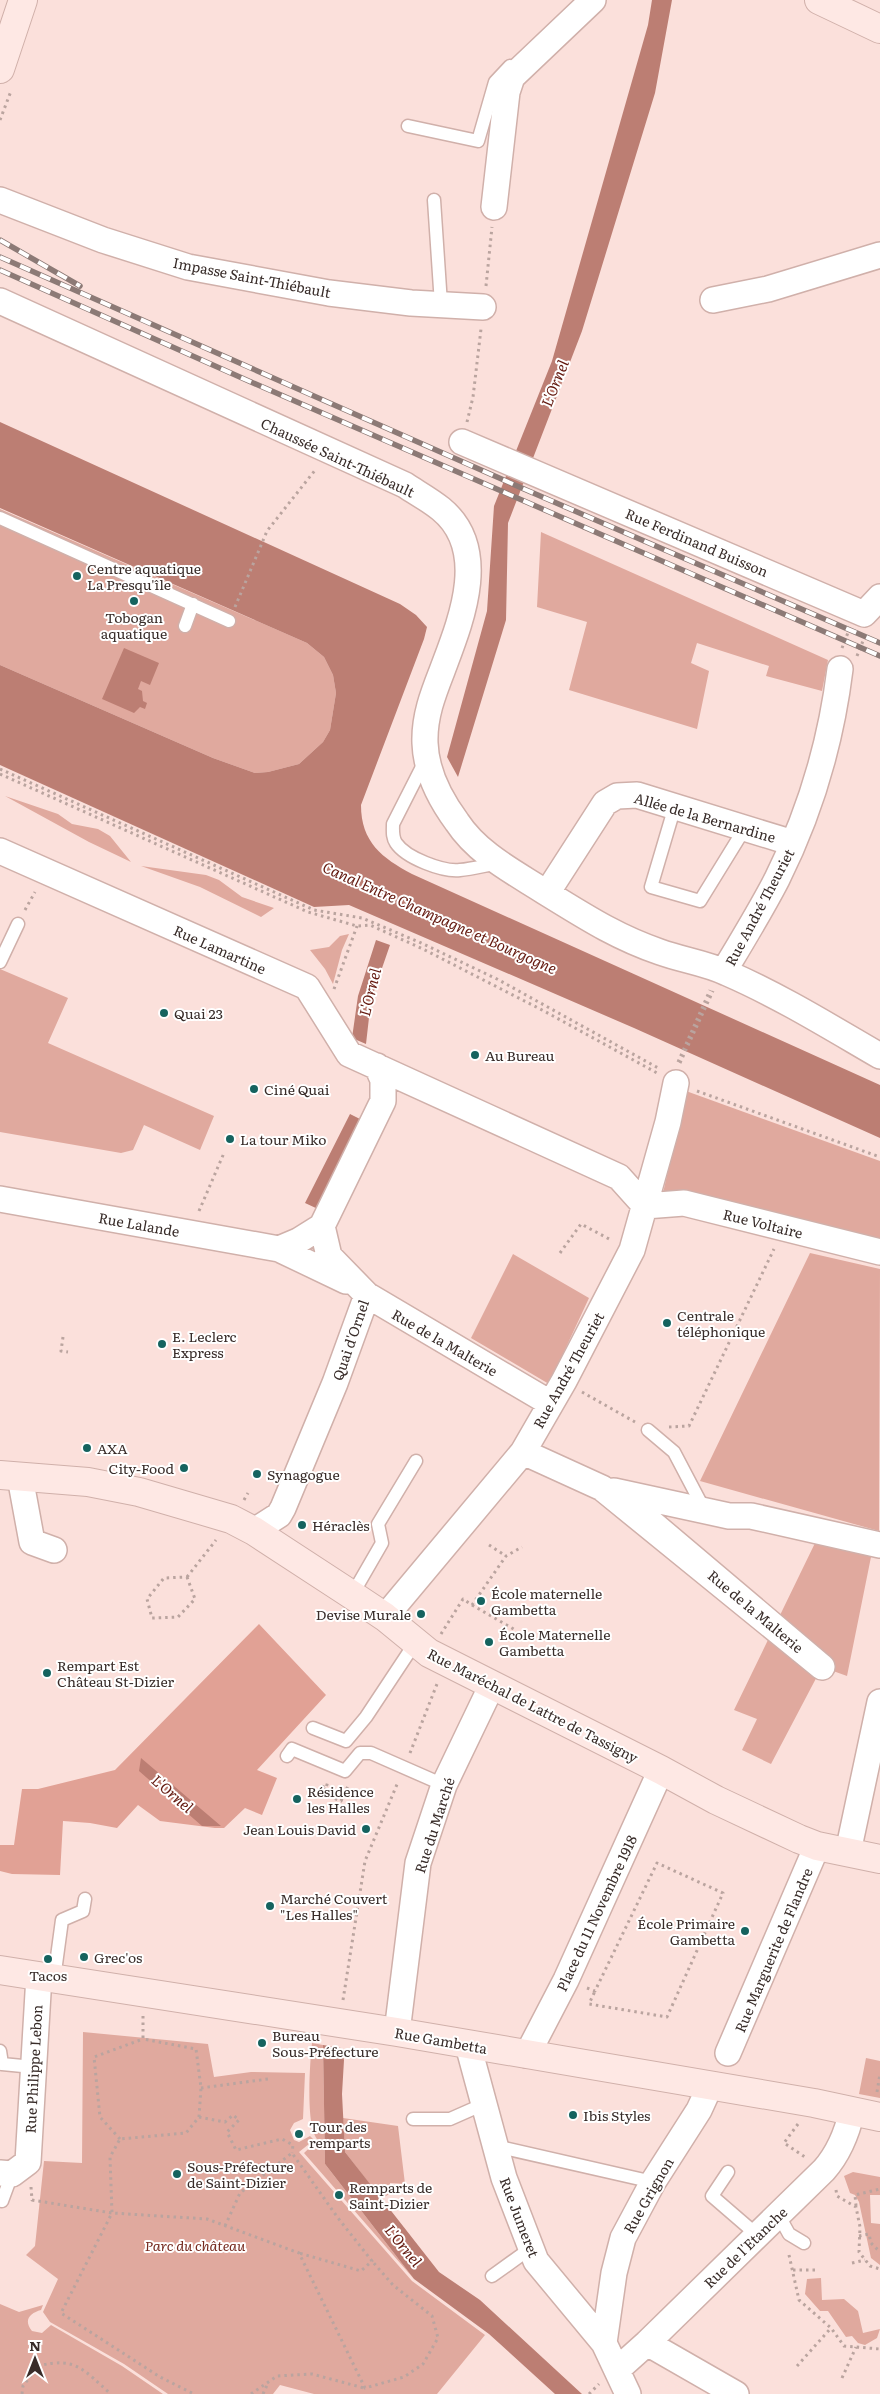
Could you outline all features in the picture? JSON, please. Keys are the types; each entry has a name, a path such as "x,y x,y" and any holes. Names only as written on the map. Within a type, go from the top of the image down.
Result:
{"main road":[{"path":"0,69 23,0"},
{"path":"821,0 880,29"},
{"name":"Rue Maréchal de Lattre de Tassigny","path":"10,1476 88,1482 139,1492 242,1525 352,1595 389,1612 422,1648 458,1668 661,1770 716,1800 817,1846 880,1859"},
{"name":"Rue Gambetta","path":"0,1970 397,2032 852,2111 878,2105"}],"street":[{"path":"494,207 507,92 512,77 593,0"},
{"name":"Impasse Saint-Thiébault","path":"0,200 103,240 188,267 329,293 411,303 483,307"},
{"path":"712,300 768,289 880,255"},
{"name":"Chaussée Saint-Thiébault","path":"0,302 404,485 442,509 461,534 466,550 468,569 463,610 429,705 424,742 426,758 434,783 458,824 468,837 499,863 606,930 660,952 724,972 779,997 880,1056"},
{"name":"Rue Ferdinand Buisson","path":"462,442 870,609"},
{"name":"Rue André Theuriet","path":"724,972 776,880 815,787 823,762 841,659"},
{"name":"Allée de la Bernardine","path":"547,893 605,803 624,794 637,795 675,806 793,843"},
{"name":"Rue Lamartine","path":"0,850 307,987 349,1054 620,1178 645,1206"},
{"path":"279,1249 298,1241 322,1226 383,1101 383,1080 377,1066"},
{"name":"Rue André Theuriet","path":"389,1612 523,1452 564,1381 632,1250 668,1122 674,1074"},
{"name":"Rue Lalande","path":"0,1199 279,1249 360,1289"},
{"name":"Rue Voltaire","path":"645,1206 684,1204 880,1252"},
{"name":"Quai d'Ornel","path":"281,1511 335,1383 360,1289 329,1256 322,1226"},
{"name":"Rue de la Malterie","path":"360,1289 550,1403"},
{"name":"Rue de la Malterie","path":"523,1452 602,1488 822,1667 614,1491 729,1516 751,1516 880,1545"},
{"path":"10,1476 32,1542 54,1550"},
{"path":"242,1525 281,1511 278,1547"},
{"name":"Rue du Marché","path":"397,2032 418,1863 444,1785 492,1685"},
{"path":"848,1852 880,1702"},
{"name":"Place du 11 Novembre 1918","path":"527,2055 566,1980 661,1770"},
{"name":"Rue Marguerite de Flandre","path":"728,2053 817,1846"},
{"name":"Rue Philippe Lebon","path":"13,2169 33,2067 47,1978"},
{"name":"Rue Jumeret","path":"468,2045 504,2178 536,2261 604,2343 618,2369 628,2394"},
{"name":"Rue Grignon","path":"604,2343 614,2273 623,2238 653,2182 699,2110 710,2086"},
{"name":"Rue de l'Etanche","path":"618,2369 647,2343 828,2165 847,2132 852,2111"},
{"path":"647,2343 736,2394"}],"lane":[{"path":"408,126 478,141 495,82 575,0"},
{"path":"434,200 441,304"},
{"path":"0,518 229,621"},
{"path":"185,626 193,604"},
{"path":"426,758 393,824 393,836 397,844 406,852 442,869 459,870 499,863"},
{"path":"675,806 651,886 700,900 745,828"},
{"path":"0,962 18,924"},
{"path":"648,1430 674,1452 705,1511"},
{"path":"352,1595 382,1543 378,1524 416,1461"},
{"path":"313,1728 346,1741 422,1648"},
{"path":"287,1756 292,1749 344,1771 360,1753 371,1753 444,1785"},
{"path":"47,1978 62,1920 83,1911 85,1900"},
{"path":"0,2051 2,2064 33,2067"},
{"path":"413,2118 450,2119 484,2104"},
{"path":"496,2146 653,2182"},
{"path":"0,2200 2,2201 13,2169"},
{"path":"728,2172 712,2196 804,2243"},
{"path":"492,2276 531,2248"}],"path":[{"path":"229,621 267,531 330,452"},
{"path":"841,659 870,609"},
{"path":"0,769 314,910 362,918 419,942 497,979 674,1074"},
{"path":"0,774 308,912 357,926 370,926 423,949 544,1011 674,1074 880,1157"},
{"path":"18,924 46,871"},
{"path":"325,1016 357,926"},
{"path":"674,1074 681,1062 710,993"},
{"path":"190,1233 224,1153"},
{"path":"560,1253 581,1224 632,1250"},
{"path":"564,1381 648,1430 689,1426 784,1228"},
{"path":"63,1337 61,1351 68,1352"},
{"path":"187,1577 195,1599 178,1617 152,1618 146,1599 164,1578 187,1577 242,1525"},
{"path":"489,1545 506,1556"},
{"path":"472,1605 506,1556 522,1547"},
{"path":"422,1648 463,1599 517,1631"},
{"path":"342,2004 364,1861 441,1674 453,1679 458,1668"},
{"path":"657,1863 722,1893 667,2017 589,2004 595,1991 657,1863"},
{"path":"566,1980 595,1991"},
{"path":"143,2039 144,1993"},
{"path":"143,2039 196,2049 201,2088 199,2117 186,2132 120,2138 100,2117 94,2057 143,2039"},
{"path":"878,2105 880,2074"},
{"path":"201,2088 268,2079"},
{"path":"199,2117 225,2122 233,2115 239,2120 227,2132 236,2150 282,2139 293,2145 292,2153 338,2218 372,2261 393,2284 432,2316 438,2338 423,2364 404,2376 365,2388 312,2374 277,2376 251,2394"},
{"path":"799,2122 784,2143 828,2165 837,2196 856,2207"},
{"path":"120,2138 110,2158 112,2213 61,2313 160,2376 194,2394"},
{"path":"224,2226 240,2193 292,2153"},
{"path":"13,2169 32,2200 112,2213 207,2219 299,2253 361,2270 372,2261"},
{"path":"880,2189 855,2195 859,2252 870,2266 880,2269"},
{"path":"766,2225 791,2258 799,2300 831,2328 844,2346 880,2349"},
{"path":"859,2236 869,2234 871,2243 880,2252"},
{"path":"299,2253 365,2388"},
{"path":"852,2263 865,2260"},
{"path":"794,2270 815,2270"},
{"path":"797,2366 831,2328"},
{"path":"842,2378 856,2347"},
{"path":"22,2394 23,2386 38,2366 56,2361 77,2365 111,2394"},
{"path":"263,2394 268,2383"}],"green space":[{"name":"Centre aquatique La Presqu'île","path":"0,509 307,643 324,657 333,675 336,693 330,730 323,742 299,764 268,772 255,773 213,758 0,665"},
{"path":"541,532 828,660 822,691 766,676 769,666 697,643 691,663 709,671 697,729 569,690 587,622 537,607"},
{"path":"5,796 58,814 72,824 98,829 110,836 131,862 89,842"},
{"path":"141,866 206,875 219,880 242,897 274,908 261,917 200,887"},
{"path":"349,934 342,950 333,984 325,969 310,950 329,947 340,936"},
{"path":"0,969 68,998 48,1043 214,1116 200,1150 144,1125 133,1150 121,1153 0,1132"},
{"path":"686,1091 880,1161 880,1244 663,1193"},
{"path":"810,1253 880,1269 879,1531 700,1481"},
{"path":"513,1254 589,1298 549,1384 471,1338"},
{"path":"816,1541 872,1552 847,1676 822,1667 771,1764 742,1750 757,1719 734,1710"},
{"name":"Parc du château","path":"83,2032 208,2044 214,2077 251,2072 305,2073 303,2119 294,2123 290,2130 294,2140 299,2142 310,2136 314,2140 299,2152 412,2281 485,2335 437,2394 314,2394 280,2385 273,2394 168,2394 124,2364 50,2322 43,2312 58,2279 26,2255 35,2246 44,2161 82,2163"},
{"path":"312,2043 323,2045 325,2164 414,2279 304,2153 318,2140 311,2122 310,2109"},
{"path":"866,2058 880,2061 880,2098 859,2094"},
{"path":"343,2118 398,2126 405,2184 390,2183 391,2193 381,2199 345,2152"},
{"path":"853,2172 880,2177 880,2195 870,2195 871,2223 880,2224 880,2265 871,2258 859,2202 855,2195 850,2193 844,2176"},
{"path":"821,2278 822,2300 844,2299 858,2311 863,2333 880,2329 877,2338 865,2345 858,2343 852,2336 846,2337 828,2311 820,2311 805,2294 807,2279"},
{"path":"0,2304 19,2312 43,2305 41,2310 31,2315 28,2320 32,2331 42,2333 51,2325 122,2366 163,2394 0,2394"}],"shaded area":[{"path":"259,1624 326,1695 257,1770 277,1778 262,1815 245,1808 224,1828 215,1828 160,1821 138,1805 117,1828 63,1821 60,1875 12,1874 0,1871 0,1845 14,1845 22,1789 38,1789 115,1770"}],"water":[{"name":"L'Ornel","path":"652,0 672,0 655,93 582,331 508,523 506,620 458,777 447,757 487,611 494,506 552,361 648,25"},
{"name":"Canal Entre Champagne et Bourgogne","path":"0,422 400,604 416,615 427,627 424,639 361,805 365,829 375,847 391,862 412,874 880,1085 880,1138 634,1028 349,905 314,907 0,765 0,665 213,758 255,773 268,772 299,764 323,742 330,730 336,693 333,675 324,657 307,643 0,508"},
{"path":"124,648 159,663 150,685 141,681 138,689 142,691 143,701 147,703 145,709 140,707 134,713 102,699"},
{"name":"L'Ornel","path":"376,940 390,945 371,1000 366,1044 352,1038 358,996"},
{"path":"350,1114 362,1120 318,1209 305,1203"},
{"name":"L'Ornel","path":"141,1758 221,1826 202,1826 139,1771"},
{"name":"L'Ornel","path":"323,2045 341,2048 344,2060 342,2094 345,2152 439,2272 480,2300 582,2394 555,2394 489,2334 414,2279 325,2164"}],"railway":[{"path":"0,240 80,286"},
{"path":"0,257 524,489 880,643"},
{"path":"0,270 251,382 880,656"}],"place":[{"name":"Centre aquatique La Presqu'île","path":"77,576"},
{"name":"Tobogan aquatique","path":"134,601"},
{"name":"Quai 23","path":"164,1013"},
{"name":"Au Bureau","path":"475,1055"},
{"name":"Ciné Quai","path":"254,1089"},
{"name":"La tour Miko","path":"230,1139"},
{"name":"Centrale téléphonique","path":"667,1323"},
{"name":"E. Leclerc Express","path":"162,1344"},
{"name":"AXA","path":"87,1448"},
{"name":"City-Food","path":"184,1468"},
{"name":"Synagogue","path":"257,1474"},
{"name":"Héraclès","path":"302,1525"},
{"name":"École maternelle Gambetta","path":"481,1601"},
{"name":"Devise Murale","path":"421,1614"},
{"name":"École Maternelle Gambetta","path":"489,1642"},
{"name":"Rempart Est Château St-Dizier","path":"47,1673"},
{"name":"Résidence les Halles","path":"297,1799"},
{"name":"Jean Louis David","path":"366,1829"},
{"name":"Marché Couvert \"Les Halles\"","path":"270,1906"},
{"name":"École Primaire Gambetta","path":"745,1931"},
{"name":"Grec'os","path":"84,1957"},
{"name":"Tacos","path":"48,1959"},
{"name":"Bureau Sous-Préfecture","path":"262,2043"},
{"name":"Ibis Styles","path":"573,2115"},
{"name":"Tour des remparts","path":"299,2134"},
{"name":"Sous-Préfecture de Saint-Dizier","path":"177,2174"},
{"name":"Remparts de Saint-Dizier","path":"339,2195"}]}
